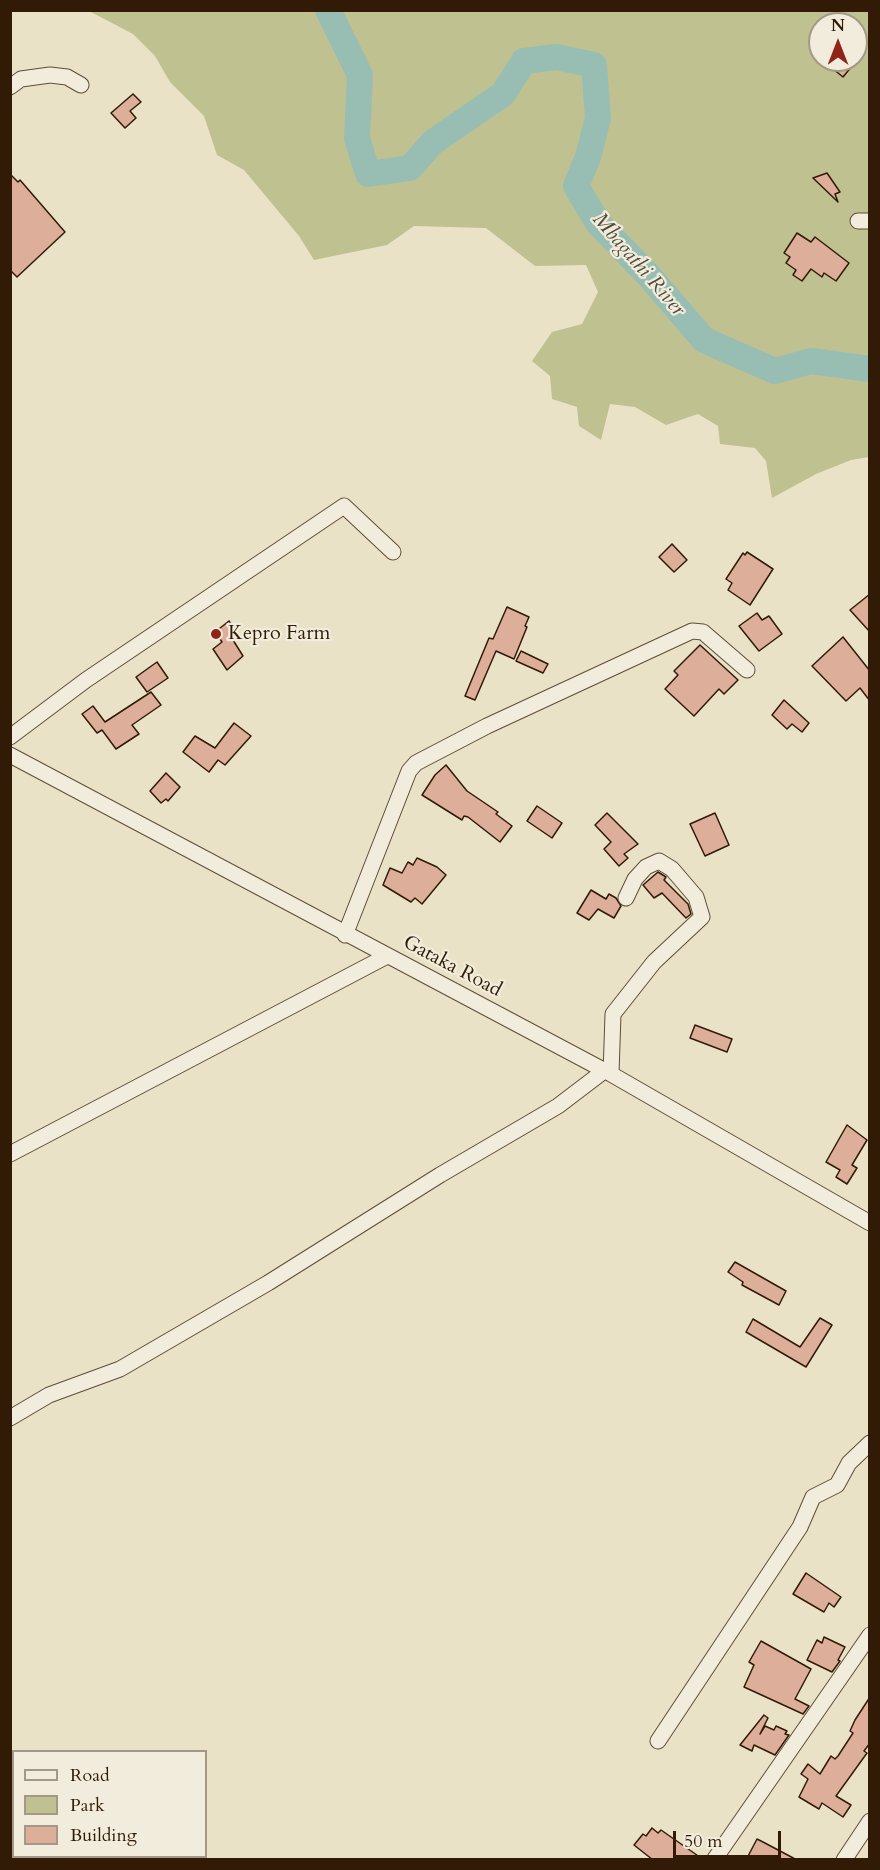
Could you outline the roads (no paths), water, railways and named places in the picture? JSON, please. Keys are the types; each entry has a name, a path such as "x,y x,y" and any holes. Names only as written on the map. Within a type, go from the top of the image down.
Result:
{"street":[{"path":"10,87 21,79 50,75 67,77 81,85"},
{"path":"10,737 86,680 344,506 393,552"},
{"path":"345,934 409,771 416,763 486,726 692,631 703,632 747,670"},
{"name":"Gataka Road","path":"10,755 607,1072 870,1223"},
{"path":"10,1418 49,1395 120,1369 268,1283 440,1175 558,1106 607,1072 613,1014 654,962 702,917 696,897 672,869 659,861 646,867 634,879 626,898"},
{"path":"10,1154 387,956"},
{"path":"658,1741 800,1527 813,1497 837,1485 849,1463 870,1443"},
{"path":"714,1860 870,1635"},
{"path":"844,1860 870,1821"}],"waterway":[{"name":"Mbagathi River","path":"328,10 360,75 357,138 368,174 410,168 433,142 503,94 524,61 556,57 594,65 598,118 588,157 576,186 598,223 650,277 704,340 775,371 811,361 870,369"}],"place":[{"name":"Kepro Farm","path":"216,634"}]}
